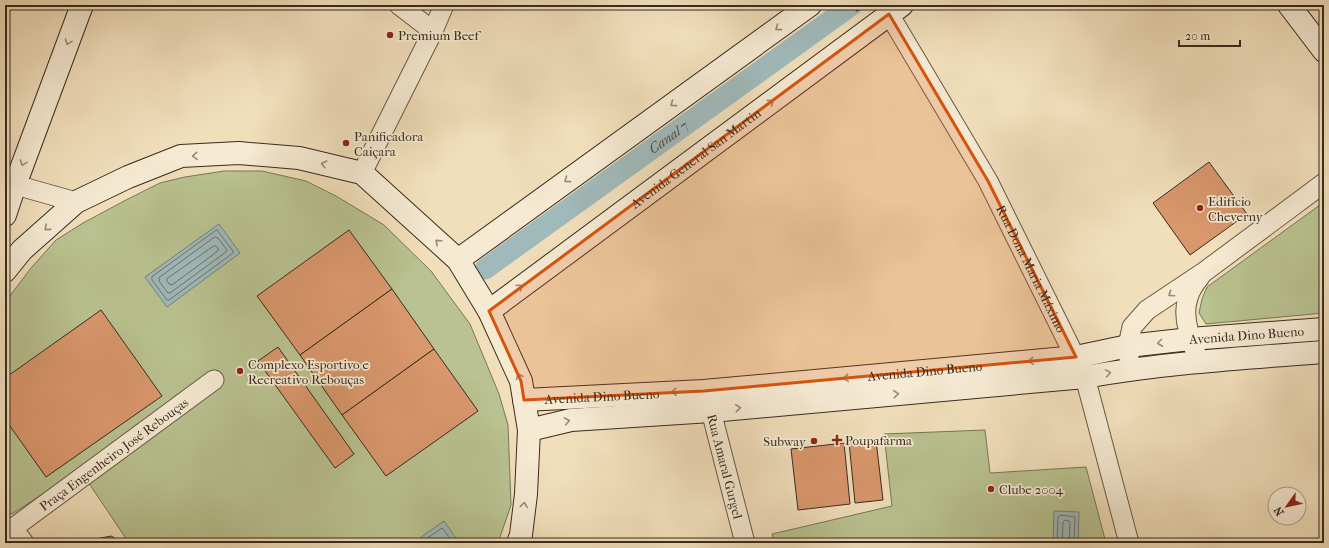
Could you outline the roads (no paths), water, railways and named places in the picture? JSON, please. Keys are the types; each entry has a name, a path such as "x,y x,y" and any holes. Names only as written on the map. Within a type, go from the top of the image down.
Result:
{"street":[{"path":"5,215 10,183 82,5"},
{"path":"399,5 433,31"},
{"path":"362,173 433,31 444,5"},
{"path":"458,260 810,5"},
{"path":"1289,5 1324,51"},
{"name":"Avenida General San Martin","path":"489,311 895,10"},
{"name":"Rua Dona Maria Máximo","path":"895,10 988,180 1085,377 1129,543"},
{"path":"5,271 22,250 76,202 128,177 180,156 240,153 299,158 362,173 458,260 489,311 521,381 529,430 526,494 521,535 518,543"},
{"path":"10,183 76,202"},
{"path":"1130,369 1128,346 1132,327 1147,310 1204,272 1324,183"},
{"path":"1199,361 1190,339 1186,312 1187,299 1193,286 1204,272"},
{"name":"Avenida Dino Bueno","path":"529,430 571,420 707,401 1076,357 1128,346 1190,339 1324,329"},
{"name":"Avenida Dino Bueno","path":"524,400 707,401 1085,377 1130,369 1199,361 1324,352"},
{"name":"Praça Engenheiro José Rebouças","path":"14,535 214,380"},
{"name":"Rua Amaral Gurgel","path":"707,401 745,543"}],"water":[{"path":"219,224 240,253 167,307 145,277"},
{"path":"1054,511 1079,512 1078,543 1053,543"},
{"path":"444,521 459,543 413,543"}],"waterway":[{"name":"Canal 7","path":"485,269 852,5"}],"place":[{"name":"Premium Beef","path":"390,35"},
{"name":"Panificadora Caiçara","path":"346,143"},
{"name":"Edifício Cheverny","path":"1200,208"},
{"name":"Complexo Esportivo e Recreativo Rebouças","path":"240,371"},
{"name":"Poupafarma","path":"837,440"},
{"name":"Subway","path":"814,441"},
{"name":"Clube 2004","path":"991,489"}]}
